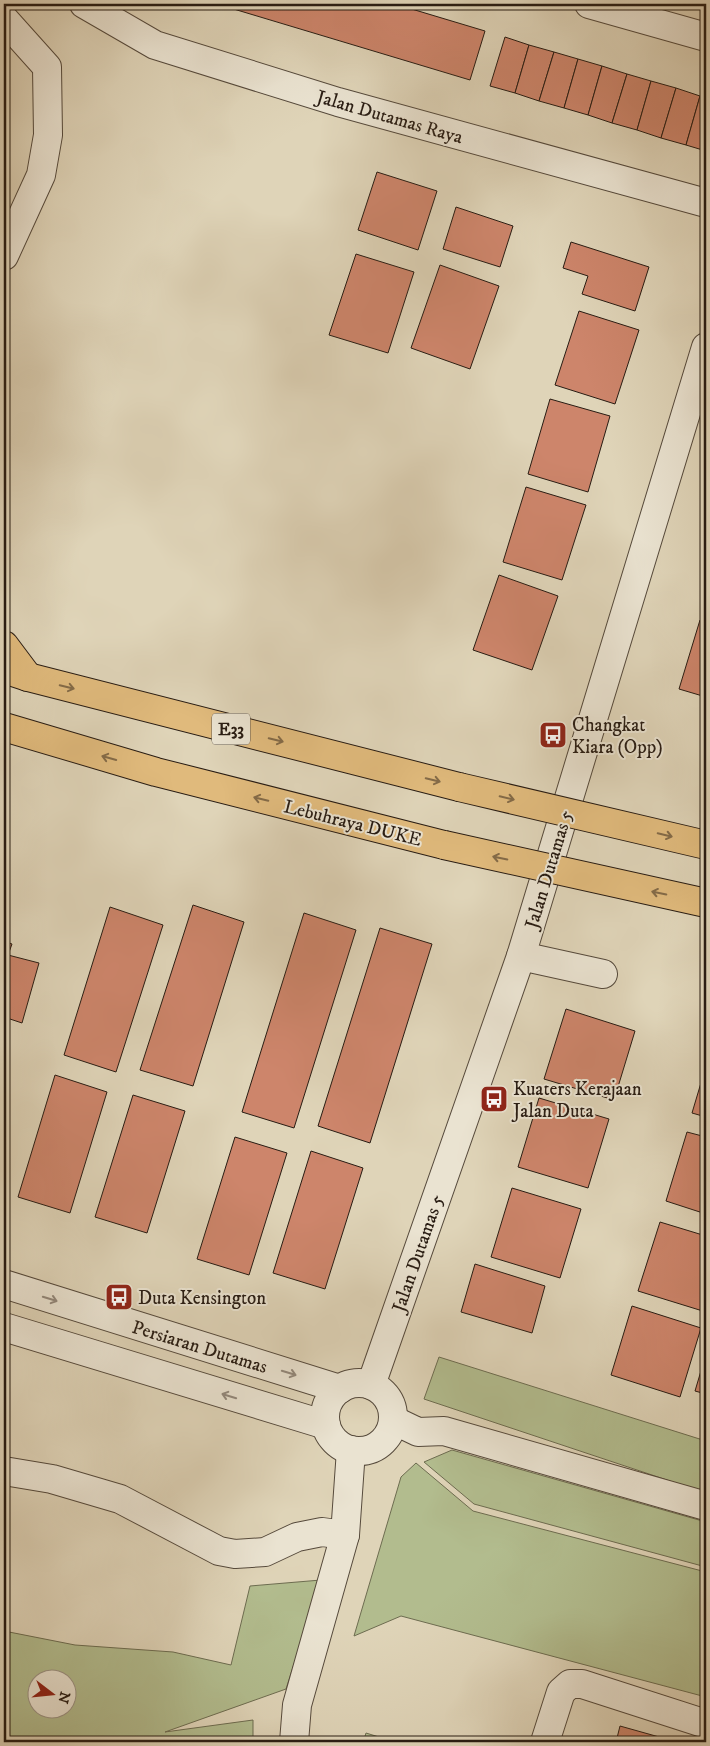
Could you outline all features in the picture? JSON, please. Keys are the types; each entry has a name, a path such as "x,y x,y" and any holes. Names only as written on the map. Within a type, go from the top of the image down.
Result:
{"highway":[{"path":"4,645 16,673"},
{"name":"E33","path":"16,673 459,787 706,844"},
{"name":"Lebuhraya DUKE","path":"4,727 156,772 444,846 706,903"}],"street":[{"name":"Jalan Dutamas Raya","path":"84,4 155,45 338,102 706,203"},
{"path":"588,4 706,37"},
{"path":"4,19 47,67 48,135 41,175 4,256"},
{"name":"Jalan Dutamas 5","path":"371,1385 521,956 706,347"},
{"path":"521,956 603,974"},
{"name":"Persiaran Dutamas","path":"4,1284 340,1389"},
{"name":"Persiaran Dutamas","path":"4,1327 326,1425"},
{"path":"356,1383 371,1385 382,1392 388,1400 393,1420 385,1439 377,1446 367,1450 351,1450 337,1443 330,1434 326,1425 327,1405 332,1396 340,1389 356,1383"},
{"path":"393,1420 418,1432 444,1430 706,1506"},
{"path":"294,1742 297,1705 345,1535 351,1450"},
{"path":"4,1471 52,1479 120,1499 219,1551 234,1554 265,1552 297,1537 322,1532 345,1535"},
{"path":"545,1742 561,1692 570,1684 582,1684 706,1724"}],"green space":[{"path":"439,1357 706,1441 706,1493 424,1399"},
{"path":"452,1450 706,1522 706,1567 474,1504 424,1462"},
{"path":"416,1463 473,1511 706,1572 706,1697 401,1616 354,1636 401,1477"},
{"path":"321,1580 286,1689 165,1732 253,1720 253,1742 4,1742 4,1631 75,1645 173,1652 231,1665 250,1586"},
{"path":"366,1733 395,1742 363,1742"}],"building":[{"path":"217,4 395,4 485,31 470,80"},
{"path":"505,37 529,45 515,93 490,86"},
{"path":"529,45 554,52 539,101 515,93"},
{"path":"554,52 578,59 564,108 539,101"},
{"path":"578,59 602,66 588,115 564,108"},
{"path":"602,66 627,74 612,123 588,115"},
{"path":"627,74 651,81 637,130 612,123"},
{"path":"651,81 676,88 661,138 637,130"},
{"path":"676,88 700,96 686,145 661,138"},
{"path":"700,96 706,98 706,151 686,145"},
{"path":"377,172 437,191 418,250 358,230"},
{"path":"456,207 513,226 500,267 443,249"},
{"path":"571,242 649,267 635,311 582,294 588,276 563,268"},
{"path":"356,254 414,272 388,353 329,335"},
{"path":"440,265 499,286 470,369 411,348"},
{"path":"579,311 639,330 615,404 555,385"},
{"path":"550,399 610,416 588,492 528,474"},
{"path":"526,487 586,505 562,580 503,562"},
{"path":"499,575 558,596 532,670 473,650"},
{"path":"706,595 706,609 703,608"},
{"path":"700,620 706,622 706,697 679,689"},
{"path":"193,905 244,922 193,1086 140,1070"},
{"path":"110,907 163,925 116,1072 64,1055"},
{"path":"304,913 356,930 294,1128 242,1112"},
{"path":"380,928 432,944 370,1143 318,1126"},
{"path":"4,941 12,944 8,955 39,963 22,1023 4,1017"},
{"path":"566,1009 635,1031 614,1100 544,1079"},
{"path":"706,1066 706,1117 692,1113"},
{"path":"55,1075 107,1092 70,1213 18,1197"},
{"path":"133,1095 185,1111 147,1233 95,1217"},
{"path":"539,1098 609,1119 588,1188 518,1167"},
{"path":"687,1132 706,1137 706,1214 666,1201"},
{"path":"235,1137 287,1153 249,1275 197,1259"},
{"path":"311,1151 363,1168 325,1289 273,1273"},
{"path":"512,1188 581,1209 560,1278 491,1257"},
{"path":"660,1222 706,1236 706,1312 638,1291"},
{"path":"475,1264 545,1286 532,1333 461,1312"},
{"path":"632,1306 701,1328 680,1397 611,1375"},
{"path":"706,1354 706,1394 695,1391"},
{"path":"620,1726 677,1742 616,1742"}],"place":[{"name":"Changkat Kiara (Opp)","path":"553,735"},
{"name":"Kuaters Kerajaan Jalan Duta","path":"494,1099"},
{"name":"Duta Kensington","path":"119,1297"}]}
